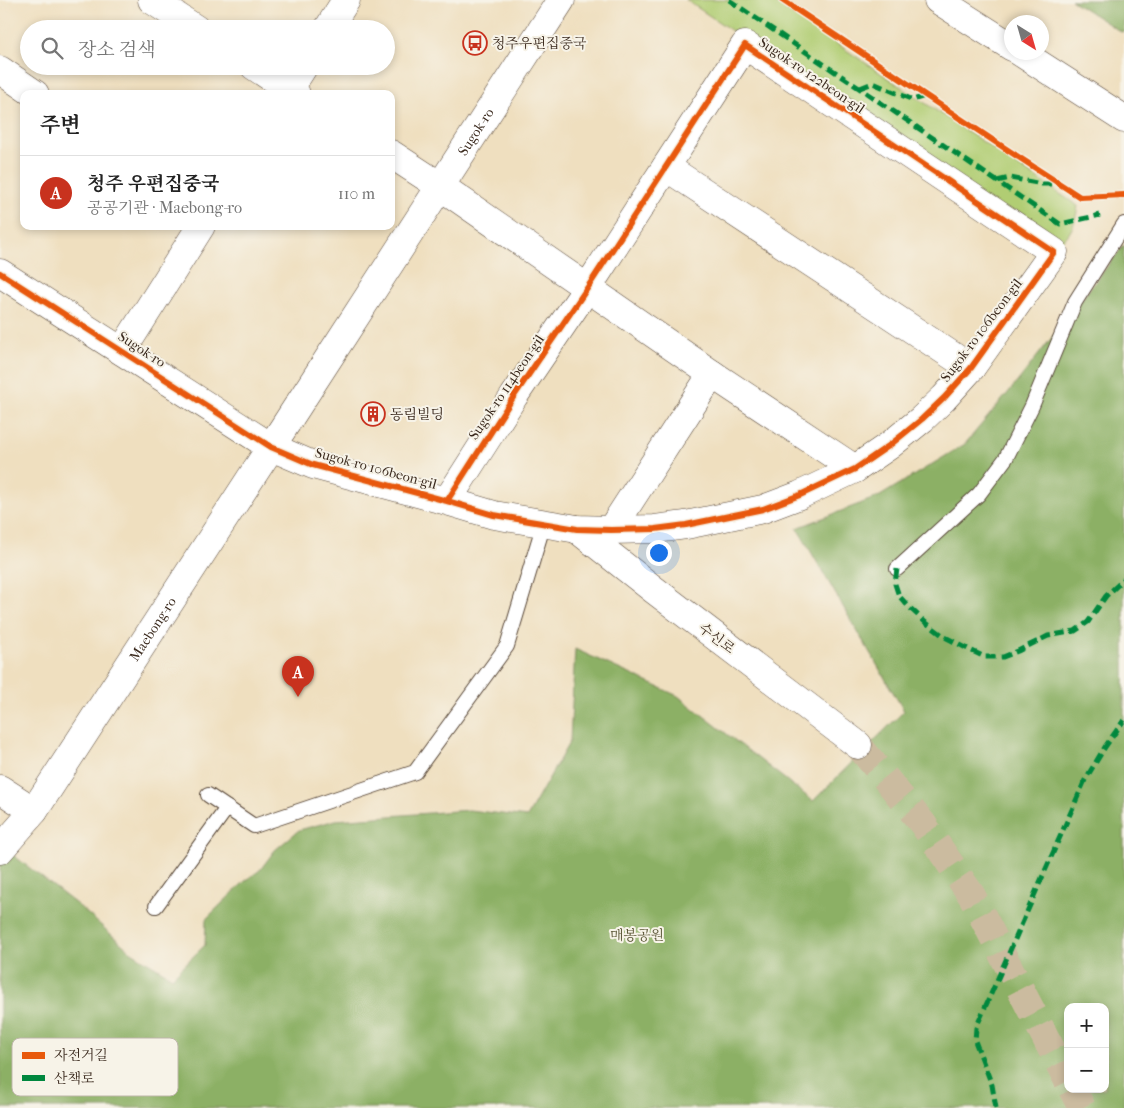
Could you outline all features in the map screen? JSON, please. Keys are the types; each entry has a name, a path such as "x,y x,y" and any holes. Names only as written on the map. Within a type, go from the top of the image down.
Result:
{"street":[{"path":"152,0 182,20"},
{"path":"334,20 346,0"},
{"name":"Sugok-ro","path":"0,273 271,447 562,0"},
{"path":"938,0 1004,42"},
{"name":"Sugok-ro 122beon-gil","path":"588,287 745,45 1054,252"},
{"path":"1032,60 1124,119"},
{"path":"0,70 29,90"},
{"path":"267,75 288,90"},
{"path":"292,90 300,75"},
{"path":"395,157 588,287 712,374 855,469"},
{"name":"Sugok-ro 106beon-gil","path":"666,167 971,368"},
{"path":"122,351 198,230"},
{"name":"Sugok-ro 106beon-gil","path":"271,447 313,465 447,500 494,515 577,529 655,529 686,525 763,509 800,495 855,469 890,445 922,419 971,368 1054,252"},
{"name":"Sugok-ro 114beon-gil","path":"447,500 514,396 588,287"},
{"path":"612,530 712,374"},
{"name":"Maebong-ro","path":"0,850 34,811 271,447"},
{"name":"수신로","path":"577,529 858,745"},
{"path":"0,789 34,811"}],"lane":[{"path":"897,569 979,494 1006,458 1032,406 1075,302 1124,224"},
{"path":"208,795 254,826 416,772 507,646 544,523"},
{"path":"156,906 227,808"}],"green space":[{"path":"686,0 772,0 1078,206 1072,229 1063,240 1051,245"},
{"path":"1071,0 1124,0 1124,31 1121,32"},
{"name":"매봉공원","path":"1124,245 1124,1108 0,1108 0,845 80,907 130,951 172,977 205,945 206,919 244,882 260,870 275,850 299,830 336,820 469,810 527,817 570,741 575,649 678,696 813,801 904,711 797,528 880,496 965,444 1018,381"}],"tunnel":[{"path":"858,745 923,824 972,896 1064,1073"},
{"path":"1074,1093 1082,1108"}],"marked path":[{"path":"729,0 1060,224 1100,215"},
{"path":"860,88 873,83 913,100 925,96"},
{"path":"997,181 1010,178 1042,184 1058,184"},
{"path":"897,569 895,584 899,596 909,607 945,637 985,657 1003,657 1048,636 1075,631 1088,622 1106,596 1124,579"},
{"path":"996,1108 992,1085 975,1041 976,1028 1085,780 1124,720"}],"cycle path":[{"path":"782,0 1080,197 1124,195"},
{"path":"0,273 271,447 313,465 494,515 577,529 611,530 655,529 686,525 763,509 800,495 855,469 890,445 944,398 971,368 1054,252 745,45 447,501"}],"place":[{"name":"청주우편집중국","path":"475,43"},
{"name":"동림빌딩","path":"373,414"},
{"name":"청주 우편집중국","path":"298,697"}]}
